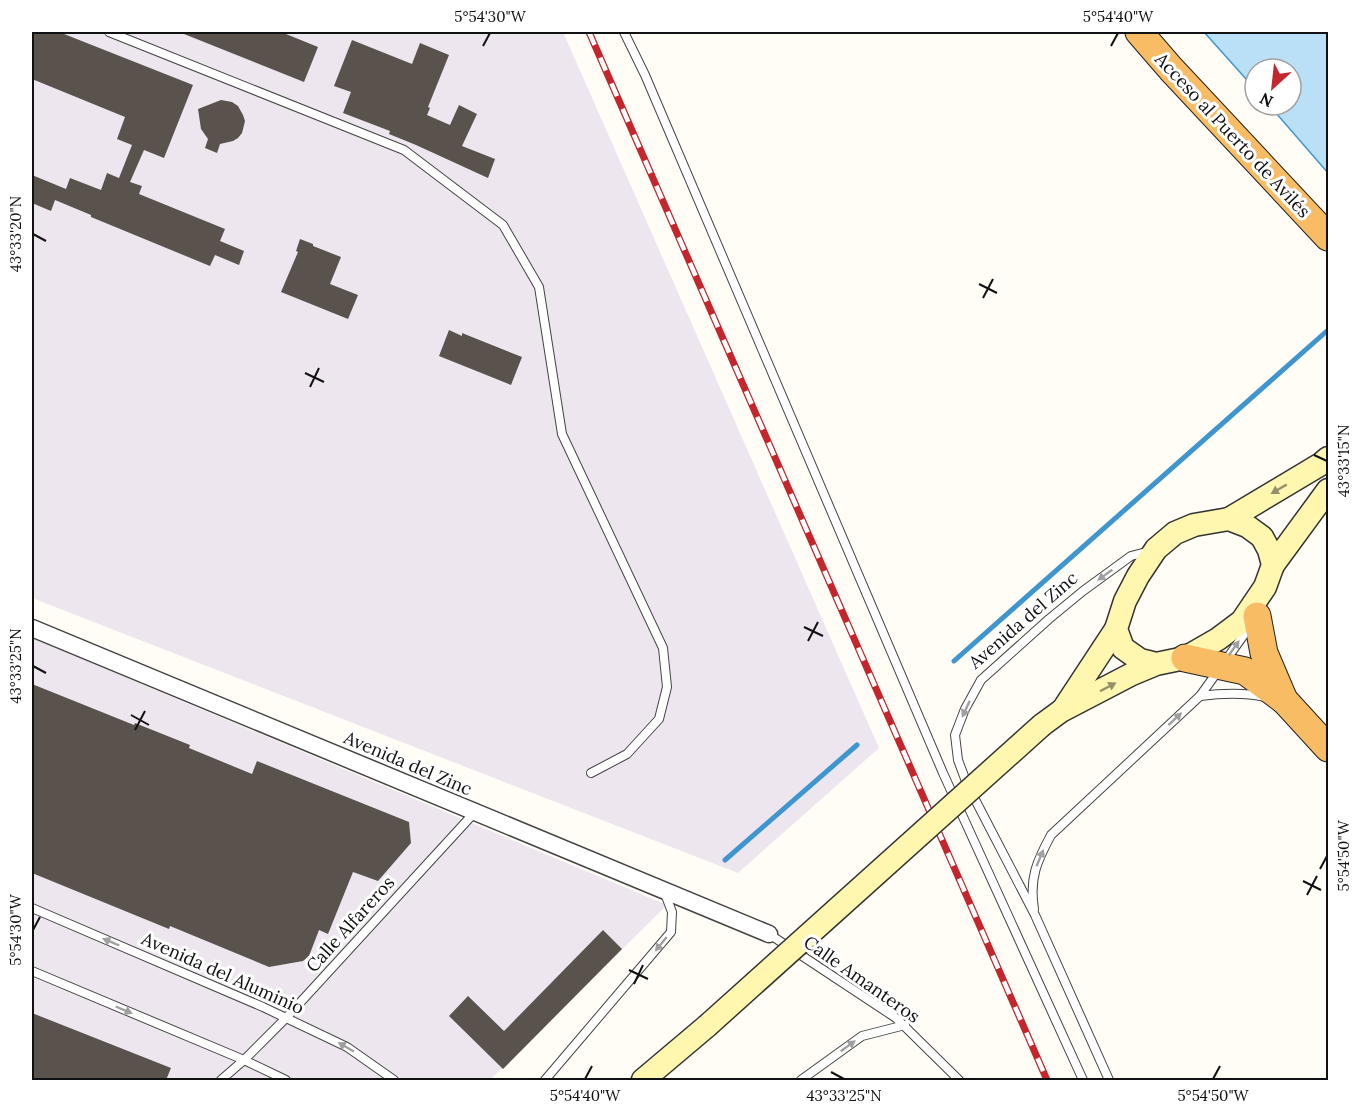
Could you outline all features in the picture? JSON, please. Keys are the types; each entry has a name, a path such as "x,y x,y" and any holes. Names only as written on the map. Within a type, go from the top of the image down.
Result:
{"highway":[{"name":"Acceso al Puerto de Avilés","path":"1139,32 1329,237"},
{"path":"1257,616 1264,653 1284,701"},
{"path":"1185,658 1245,671 1284,701 1329,748"}],"main road":[{"path":"1061,711 1116,629 1125,601 1156,549 1175,533 1194,525 1229,519 1321,465 1329,458"},
{"path":"643,1080 707,1026 1042,725 1061,711 1132,674 1156,664 1185,658 1218,639 1242,621 1265,587 1273,565 1329,490"},
{"path":"1229,519 1247,526 1262,537 1273,565"},
{"path":"1116,629 1123,648 1140,660 1156,664"}],"street":[{"name":"Avenida del Zinc","path":"32,628 769,934"}],"lane":[{"path":"109,32 404,150 502,225 539,287 562,434 663,648 668,687 659,719 627,754 591,773"},
{"path":"624,32 645,75 938,762 1083,1080"},
{"name":"Avenida del Zinc","path":"1109,1080 1035,915 967,784 958,760 955,735 965,709 981,680 1083,591 1131,556 1156,549"},
{"name":"Avenida del Zinc","path":"1035,915 1034,874 1039,857 1051,835 1200,696 1257,616 1265,587"},
{"path":"1200,696 1247,693 1284,701"},
{"name":"Calle Alfareros","path":"221,1080 286,1018 475,812"},
{"path":"545,1080 671,932 672,912 664,890"},
{"name":"Avenida del Aluminio","path":"32,909 246,999 347,1047 394,1080"},
{"name":"Calle Amanteros","path":"769,934 896,1018 959,1080"},
{"path":"32,971 244,1060 286,1080"},
{"path":"801,1080 862,1036 904,1025"}],"shaded area":[{"path":"32,32 563,32 879,748 738,873 32,598"},
{"path":"32,638 667,905 490,1080 32,1080"}],"water":[{"path":"1204,32 1328,33 1328,173 1279,117 1303,117 1303,57 1243,57 1243,76"}],"building":[{"path":"32,32 59,32 193,85 164,158 144,150 130,182 142,186 139,194 225,229 220,241 244,251 239,265 215,255 210,266 55,200 51,211 32,203 32,175 66,189 70,178 101,190 107,173 119,178 132,145 117,139 125,117 32,79"},
{"path":"179,32 281,32 318,47 304,82"},
{"path":"352,40 412,64 420,43 449,55 428,107 430,108 427,115 450,125 459,105 477,114 462,146 495,159 488,178 389,134 390,131 343,113 351,92 334,86"},
{"path":"221,100 238,106 245,121 238,138 220,144 217,153 205,148 208,139 201,129 198,109"},
{"path":"300,239 341,257 330,284 358,295 348,319 281,292 298,252 296,251"},
{"path":"449,330 522,357 511,385 439,356"},
{"path":"32,684 190,745 189,748 252,774 257,761 409,822 411,843 378,881 353,872 328,934 319,930 309,956 303,961 269,967 32,873"},
{"path":"603,930 622,949 503,1069 449,1016 468,996 504,1031"},
{"path":"32,1013 171,1068 166,1080 32,1080"}],"waterway":[{"path":"954,661 1328,330"},
{"path":"725,860 857,745"}],"railway":[{"path":"589,32 1047,1080"}]}
